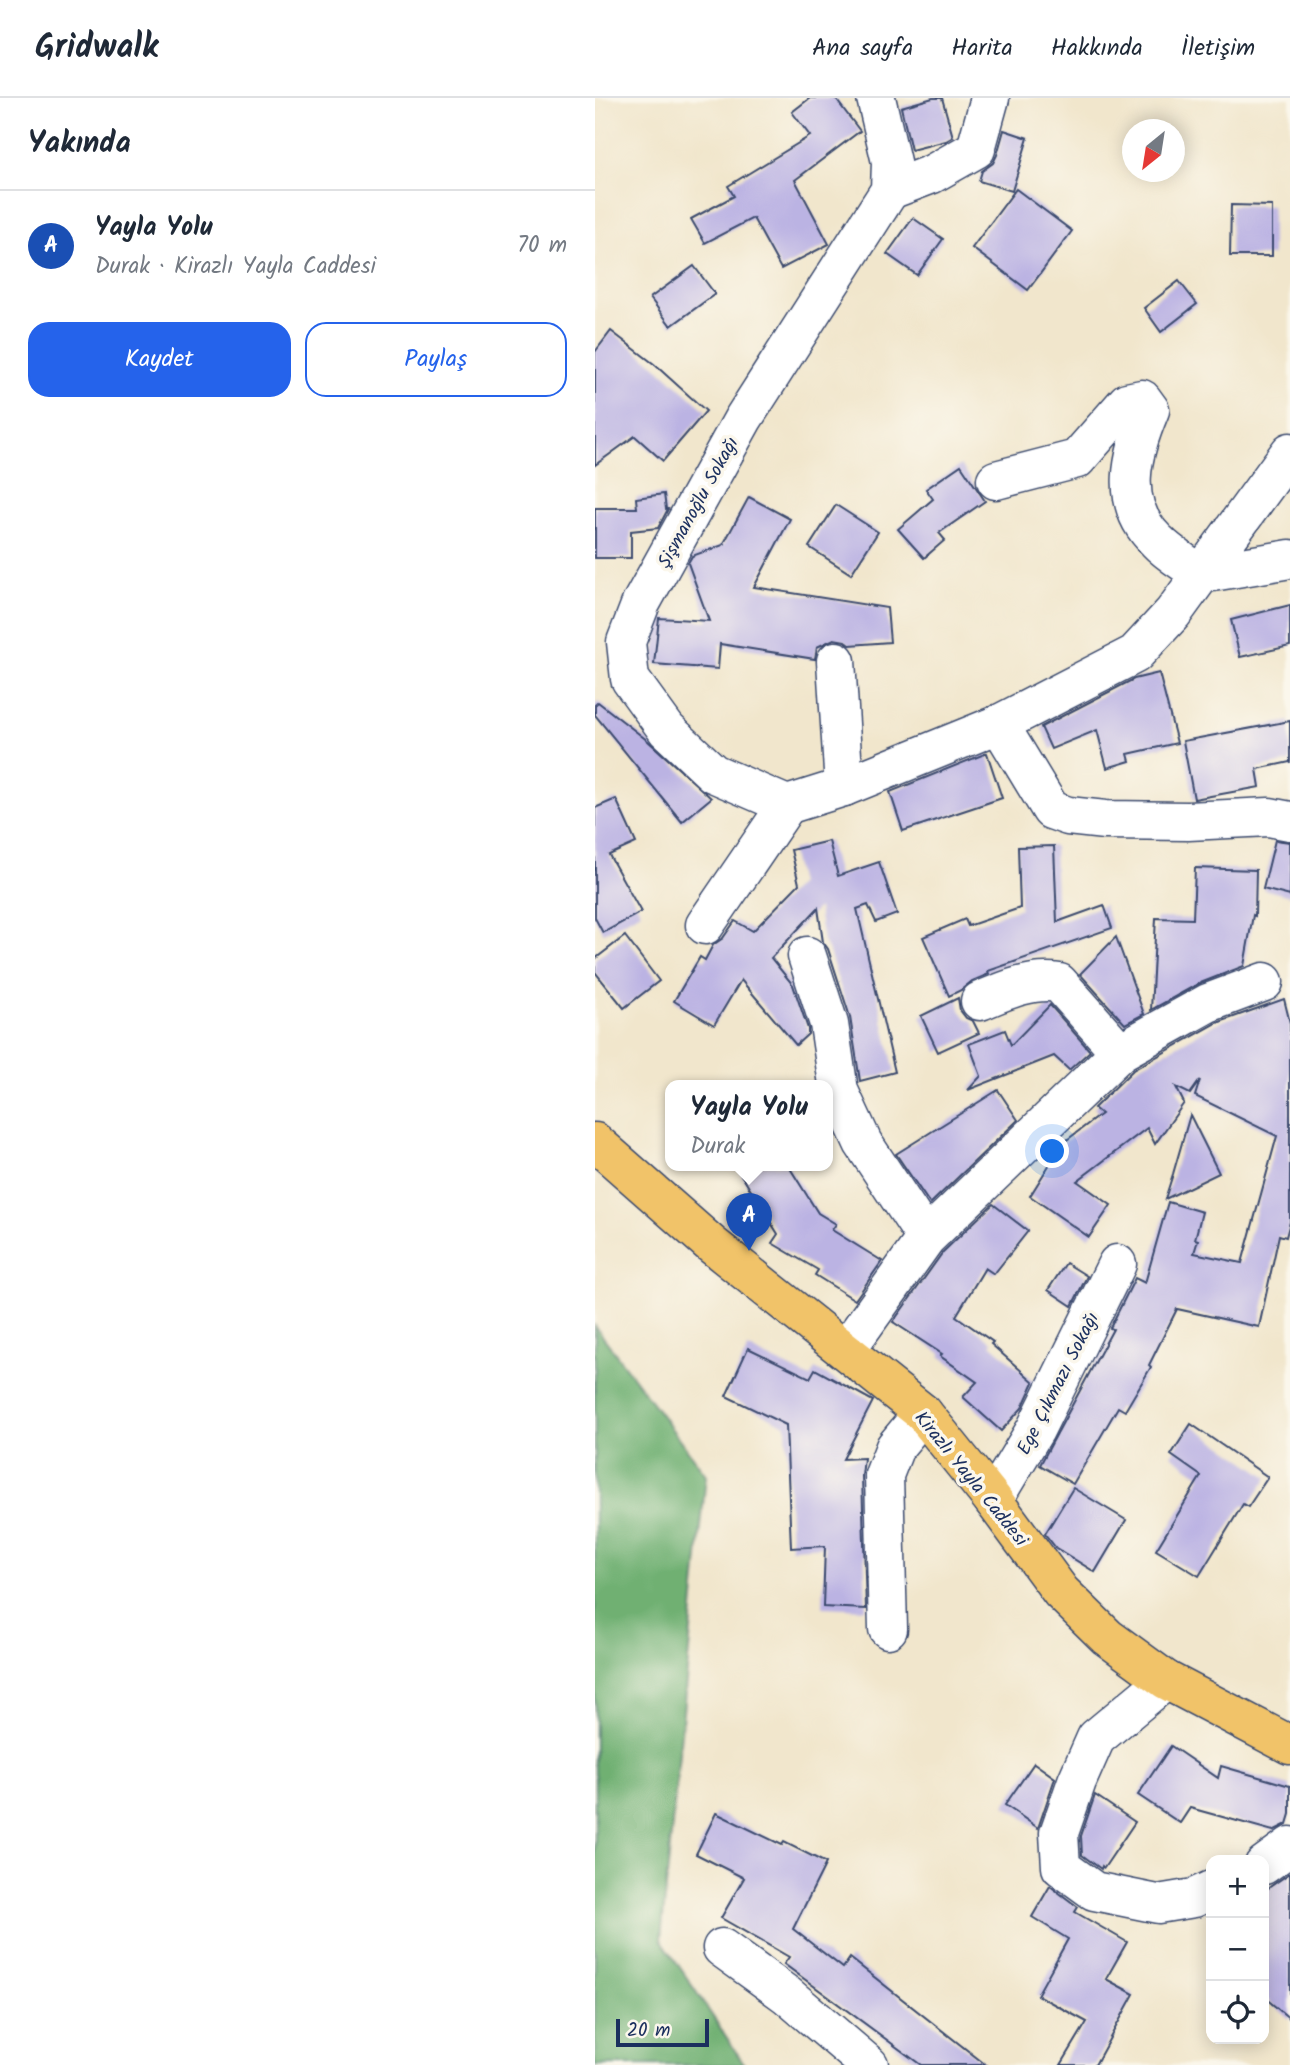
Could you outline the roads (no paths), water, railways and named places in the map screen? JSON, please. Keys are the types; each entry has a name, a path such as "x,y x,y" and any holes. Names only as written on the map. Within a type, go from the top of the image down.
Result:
{"main road":[{"name":"Kirazlı Yayla Caddesi","path":"595,1142 711,1244 923,1413 993,1500 1061,1592 1107,1637 1166,1680 1290,1745"}],"street":[{"path":"876,98 891,162 890,190 932,174 976,149 990,98"},
{"name":"Şişmanoğlu Sokağı","path":"786,805 713,773 667,730 630,679 626,642 641,603 743,419 890,190"},
{"path":"996,480 1077,459 1127,402 1142,399 1150,410 1135,446 1131,488 1141,522 1156,541 1200,574 1290,559"},
{"path":"705,925 786,805 844,787 999,724 1135,654 1173,613 1288,456"},
{"path":"836,661 844,787"},
{"path":"999,724 1051,810 1068,816 1105,820 1174,821 1269,817 1290,821"},
{"path":"807,956 829,1024 839,1091 863,1143 926,1238"},
{"path":"980,1001 1014,988 1047,981 1059,984 1069,992 1120,1052"},
{"path":"846,1350 926,1238 1120,1052 1208,1003 1264,982"},
{"name":"Ege Çıkmazı Sokağı","path":"993,1500 1035,1430 1117,1264"},
{"path":"888,1629 884,1475 895,1447 923,1413"},
{"path":"1166,1680 1096,1738 1059,1833 1061,1867 1094,1891 1158,1904 1195,1898 1206,1893"},
{"path":"1269,1861 1290,1846"},
{"path":"722,1948 787,1995 869,2065"}],"place":[{"name":"Yayla Yolu","path":"749,1251"}]}
